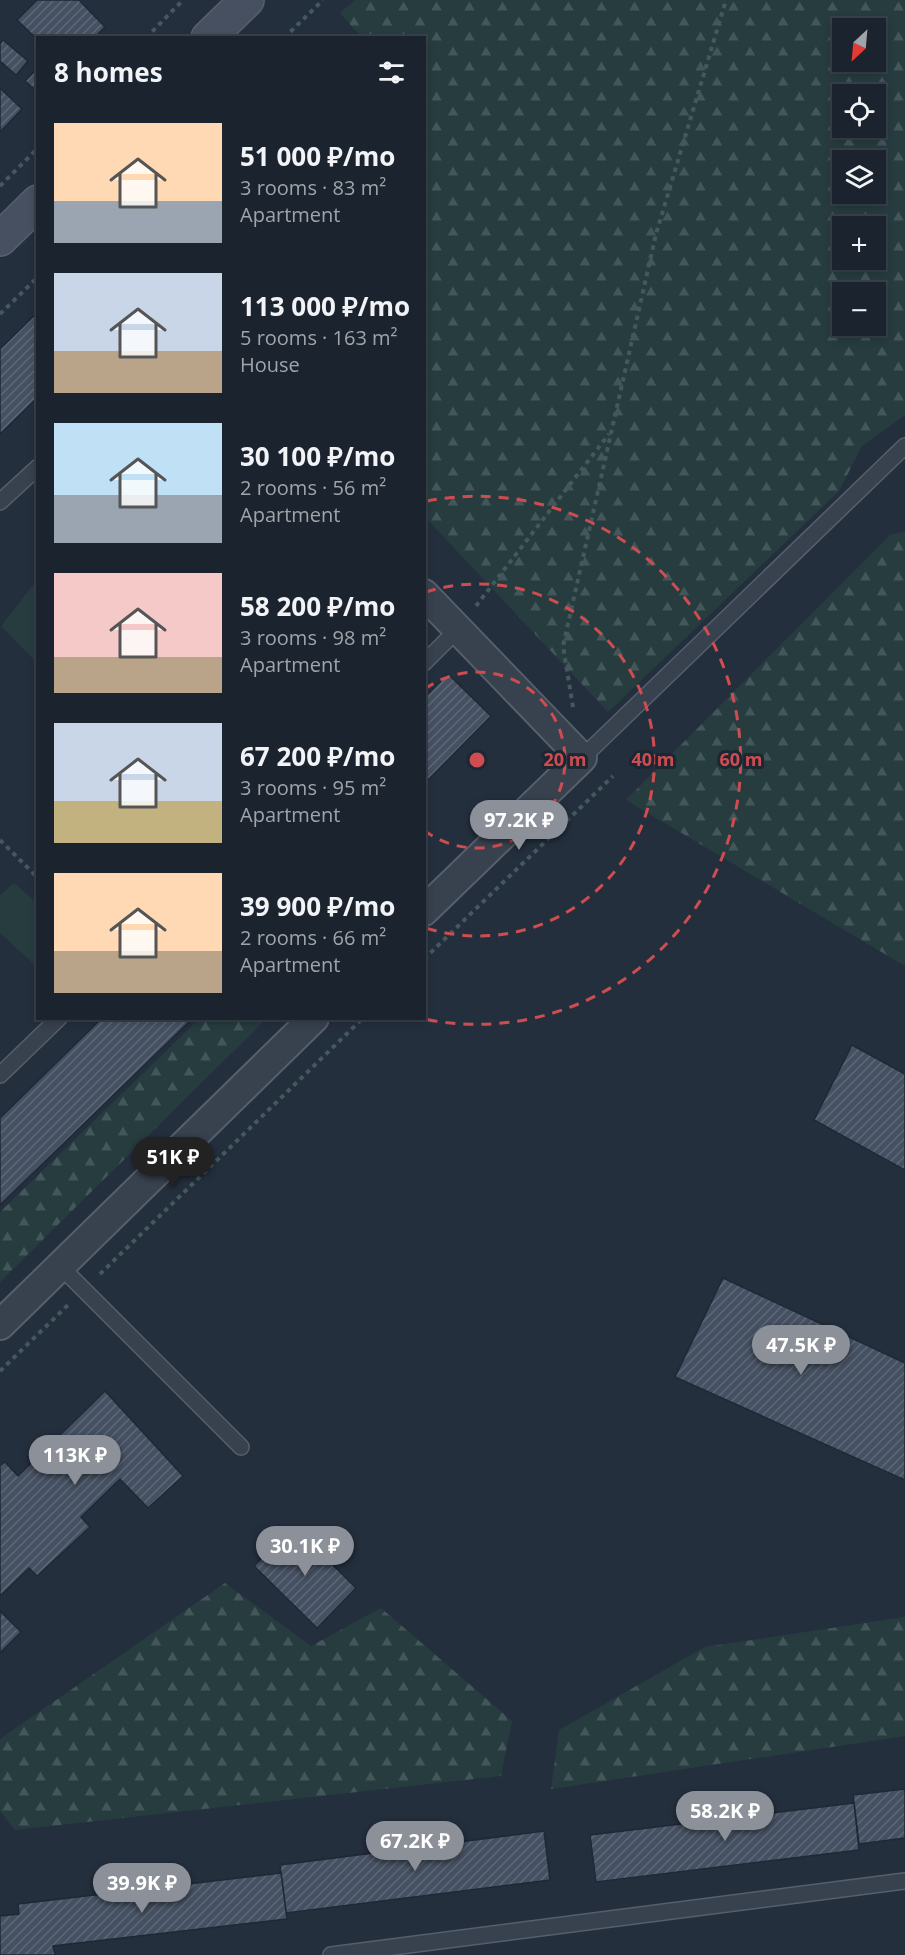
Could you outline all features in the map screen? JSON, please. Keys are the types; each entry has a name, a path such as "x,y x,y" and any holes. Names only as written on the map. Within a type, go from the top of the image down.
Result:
{"main road":[{"path":"210,36 247,0"},
{"path":"0,239 36,204"}],"street":[{"path":"426,596 582,758 426,909"},
{"path":"0,1325 312,1020"}],"lane":[{"path":"582,758 905,446"},
{"path":"0,502 36,468"},
{"path":"426,661 458,629"},
{"path":"0,1075 57,1020"},
{"path":"60,1266 241,1447"},
{"path":"331,1955 905,1881"}],"path":[{"path":"148,36 183,0"},
{"path":"286,36 323,0"},
{"path":"582,758 563,646 656,234 726,0"},
{"path":"0,186 36,150"},
{"path":"0,314 36,279"},
{"path":"458,629 611,431"},
{"path":"426,957 614,776"},
{"path":"0,840 36,876"},
{"path":"0,1371 361,1020"}],"green space":[{"path":"355,0 905,0 905,415 862,446 839,491 608,712 426,518 426,36 360,36 340,13"},
{"path":"905,531 905,966 626,800 890,535"},
{"path":"36,581 36,662 1,626"},
{"path":"14,883 36,902 36,966 0,933 0,895"},
{"path":"198,1020 265,1020 0,1282 0,1212"},
{"path":"225,1583 311,1646 381,1608 512,1721 501,1776 15,1830 0,1811 0,1739"},
{"path":"905,1617 905,1736 551,1789 559,1730 705,1647"}],"building":[{"path":"37,0 79,0 105,27 96,36 36,36 36,38 17,20"},
{"path":"3,40 28,61 16,75 0,61 0,44"},
{"path":"36,70 36,90 25,81"},
{"path":"0,88 22,109 0,132"},
{"path":"36,314 36,399 0,434 0,349"},
{"path":"448,674 491,716 426,782 426,696"},
{"path":"100,1020 191,1020 0,1205 0,1118"},
{"path":"852,1045 905,1074 905,1170 814,1120"},
{"path":"723,1278 905,1363 905,1480 675,1377"},
{"path":"105,1391 183,1476 148,1508 120,1479 81,1517 90,1527 37,1576 29,1568 0,1596 0,1466 5,1462 18,1476"},
{"path":"294,1526 356,1588 317,1628 254,1566"},
{"path":"0,1611 21,1632 0,1653"},
{"path":"905,1789 905,1838 859,1844 853,1795"},
{"path":"854,1803 859,1850 596,1882 590,1835"},
{"path":"544,1831 550,1880 286,1913 280,1865"},
{"path":"281,1873 287,1919 53,1946 55,1955 0,1955 0,1916 19,1914 18,1904"}]}
